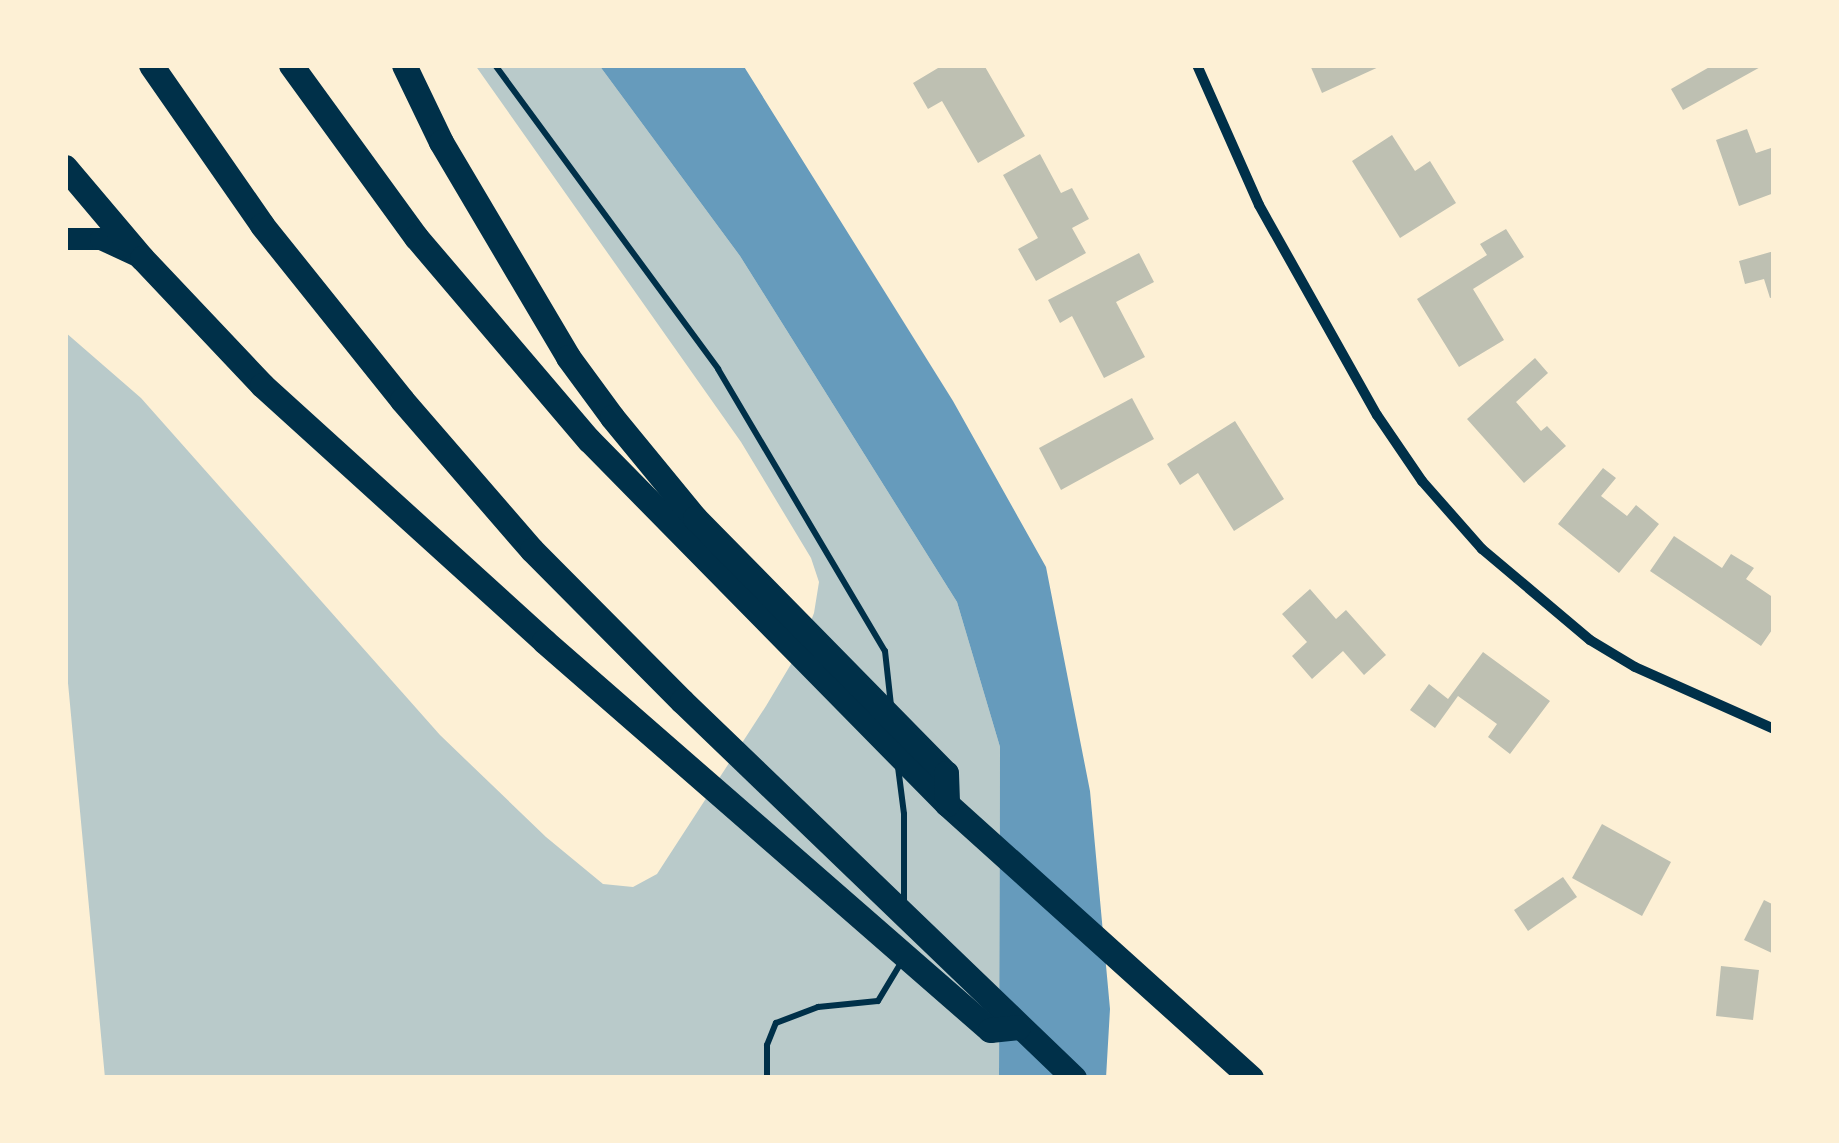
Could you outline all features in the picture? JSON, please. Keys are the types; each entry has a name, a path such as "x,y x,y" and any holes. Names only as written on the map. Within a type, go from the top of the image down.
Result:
{"highway":[{"path":"290,65 428,251 589,440 946,773 947,804 1251,1078"},
{"path":"404,65 441,142 568,357 747,586"},
{"path":"152,66 262,224 402,400 532,550 654,674 1074,1078"},
{"path":"65,167 142,258 262,385 614,704 990,1030 1018,1027"}],"main road":[{"path":"65,240 101,239 142,258"}],"street":[{"path":"1197,65 1259,205 1378,415 1422,480 1482,550 1590,640 1635,667 1774,728"}],"lane":[{"path":"495,65 718,369 885,650 904,814 904,922"},
{"path":"767,1078 767,1044 776,1024 818,1007 878,1001 904,958 904,940"}],"shaded area":[{"path":"475,65 599,65 740,256 957,602 1000,747 999,1078 105,1078 65,651 65,332 141,398 440,735 546,837 603,884 633,887 657,874 766,706 800,649 814,613 819,582 811,558 741,442"}],"water":[{"path":"599,65 743,65 953,401 1046,567 1090,791 1110,1009 1106,1078 999,1078 1000,747 957,602 740,256"}],"building":[{"path":"943,65 984,65 1025,136 978,163 942,101 928,109 913,83"},
{"path":"1310,65 1383,65 1322,93"},
{"path":"1713,65 1764,65 1683,110 1671,89"},
{"path":"1747,129 1756,153 1774,147 1774,193 1739,206 1716,140"},
{"path":"1392,135 1415,171 1430,161 1456,203 1400,238 1352,161"},
{"path":"1040,154 1061,193 1072,188 1089,219 1072,228 1086,253 1036,281 1018,249 1038,238 1003,175"},
{"path":"1506,229 1524,257 1473,289 1504,340 1459,367 1417,299 1487,255 1480,244"},
{"path":"1774,251 1774,297 1770,298 1764,279 1745,284 1739,261"},
{"path":"1139,253 1154,282 1116,302 1145,357 1104,378 1072,316 1060,323 1048,300"},
{"path":"1535,358 1548,373 1516,402 1541,431 1547,426 1566,446 1524,483 1467,419"},
{"path":"1132,398 1154,439 1061,490 1039,448"},
{"path":"1235,421 1284,499 1234,531 1198,473 1180,485 1167,464"},
{"path":"1603,468 1616,478 1601,496 1627,516 1636,505 1659,524 1619,573 1558,524"},
{"path":"1674,536 1722,568 1731,554 1754,568 1746,579 1774,598 1774,627 1761,646 1650,571"},
{"path":"1310,589 1336,619 1346,610 1386,655 1364,675 1343,651 1312,679 1292,656 1307,642 1282,614"},
{"path":"1483,652 1550,701 1510,754 1488,737 1497,724 1458,696 1435,728 1410,710 1429,684 1448,699"},
{"path":"1602,824 1671,862 1642,916 1572,878"},
{"path":"1563,877 1577,897 1528,931 1514,910"},
{"path":"1764,900 1774,905 1774,954 1744,940"},
{"path":"1721,966 1759,970 1753,1020 1716,1016"}]}
